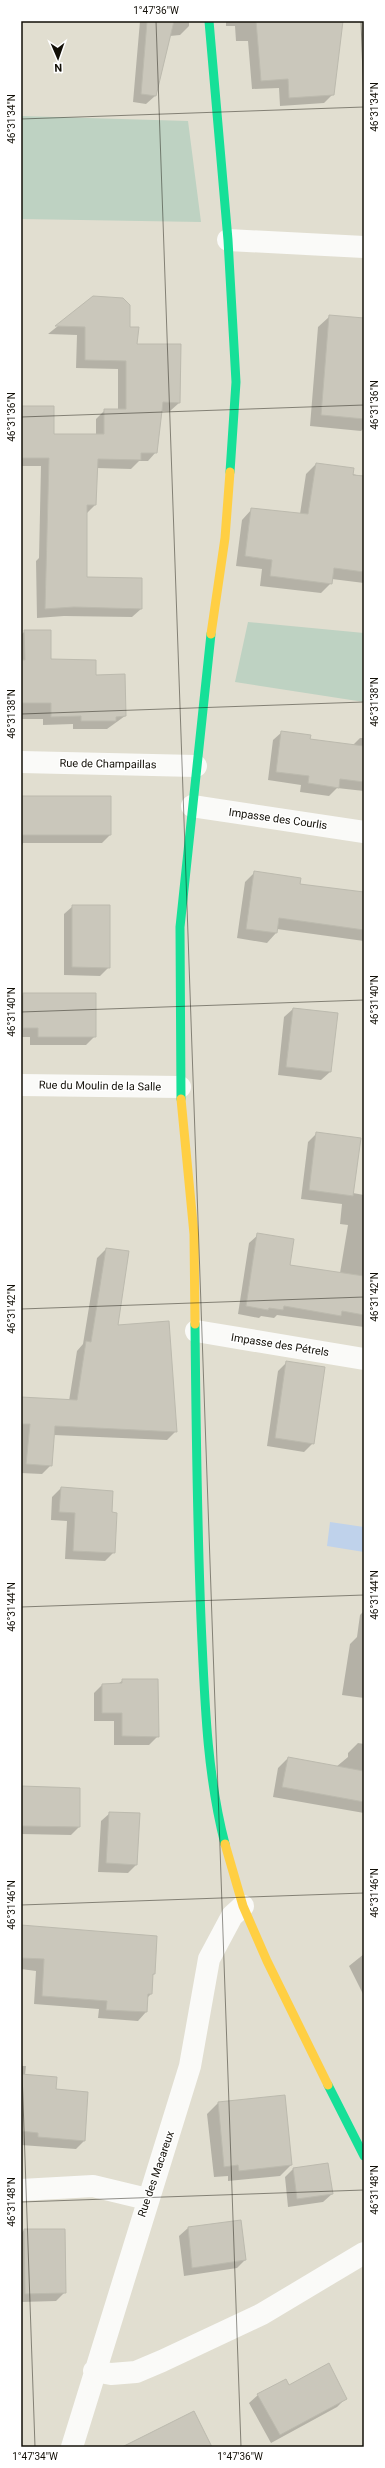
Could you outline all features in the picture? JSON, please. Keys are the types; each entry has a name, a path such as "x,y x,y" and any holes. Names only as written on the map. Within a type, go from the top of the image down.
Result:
{"main road":[{"path":"209,21 228,240 236,382 231,473 225,538 215,600 196,766 180,927 180,1087 194,1234 198,1560 204,1684 212,1777 224,1842 243,1906 267,1961 364,2156"}],"street":[{"path":"228,240 364,247"},
{"name":"Rue de Champaillas","path":"21,762 196,766"},
{"name":"Impasse des Courlis","path":"192,806 364,832"},
{"name":"Rue du Moulin de la Salle","path":"21,1085 180,1087"},
{"name":"Impasse des Pétrels","path":"196,1331 364,1358"},
{"name":"Rue des Macareux","path":"72,2447 147,2199 170,2134 190,2066 209,1959 232,1916 243,1906"},
{"path":"21,2190 93,2186 147,2199"},
{"path":"94,2371 111,2374 136,2372 162,2361 262,2314 364,2253"}],"green space":[{"path":"21,116 188,121 201,222 21,219"},
{"path":"248,622 364,633 364,702 235,682"}],"water":[{"path":"330,1522 364,1527 364,1552 327,1546"}],"building":[{"path":"147,21 174,21 156,96 141,94"},
{"path":"256,21 343,21 334,95 289,98 288,79 261,81"},
{"path":"93,296 123,298 130,305 130,327 139,327 137,344 181,344 180,403 163,402 157,453 141,453 141,460 98,459 96,505 87,505 87,577 142,578 142,609 74,607 45,609 49,458 21,458 21,406 54,406 54,434 104,434 104,409 126,409 126,361 85,360 85,327 55,326"},
{"path":"329,315 364,318 364,419 321,415"},
{"path":"316,463 354,468 353,475 364,476 364,572 334,568 332,584 270,576 272,560 245,556 251,508 308,514"},
{"path":"24,630 51,630 51,659 96,660 96,675 125,674 126,716 116,717 116,721 81,721 81,716 51,717 51,703 21,703 21,660 25,660"},
{"path":"281,731 311,735 310,739 364,746 364,782 340,779 339,788 308,783 309,776 276,772"},
{"path":"21,796 111,796 111,835 21,835"},
{"path":"254,871 301,878 300,884 364,892 364,930 279,918 277,933 246,929"},
{"path":"72,905 110,905 110,968 72,967"},
{"path":"23,993 96,993 96,1037 38,1037 38,1028 23,1028"},
{"path":"293,1008 338,1013 331,1072 286,1067"},
{"path":"316,1132 361,1138 353,1196 309,1190"},
{"path":"257,1233 294,1239 290,1265 364,1276 364,1315 342,1311 341,1316 284,1306 283,1310 269,1308 268,1310 246,1306"},
{"path":"106,1248 129,1251 118,1325 169,1321 177,1432 55,1426 52,1466 26,1464 30,1424 21,1424 21,1397 77,1400 86,1341 91,1342"},
{"path":"286,1361 325,1367 314,1444 275,1438"},
{"path":"61,1487 113,1491 112,1512 117,1513 115,1553 73,1551 75,1513 59,1512"},
{"path":"122,1679 158,1679 159,1737 122,1736 122,1713 102,1713 102,1684 122,1683"},
{"path":"288,1757 364,1771 364,1802 282,1787"},
{"path":"21,1786 80,1788 80,1827 21,1826"},
{"path":"109,1812 140,1813 137,1865 106,1863"},
{"path":"21,1925 157,1936 155,1974 153,1974 152,1994 148,1994 147,2012 106,2010 107,2001 42,1996 44,1959 21,1958"},
{"path":"21,2074 57,2077 56,2089 88,2092 85,2141 38,2137 38,2133 21,2131"},
{"path":"285,2095 292,2165 239,2171 238,2165 224,2167 218,2102"},
{"path":"328,2163 333,2194 297,2199 293,2168"},
{"path":"241,2220 246,2260 192,2268 188,2227"},
{"path":"24,2229 65,2229 66,2293 25,2294"},
{"path":"329,2363 347,2399 280,2435 257,2394 286,2379 289,2385"},
{"path":"194,2411 212,2447 122,2447"}],"traffic: fast":[{"path":"209,21 228,240 236,382 230,472"},
{"path":"181,1099 180,927 211,634"},
{"path":"195,1324 196,1443 204,1693 211,1769 219,1819 225,1844"},
{"path":"328,2085 364,2156"}],"traffic: slow":[{"path":"211,634 225,538 230,472"},
{"path":"181,1099 194,1234 195,1324"},
{"path":"225,1844 243,1906 267,1961 328,2085"}]}
